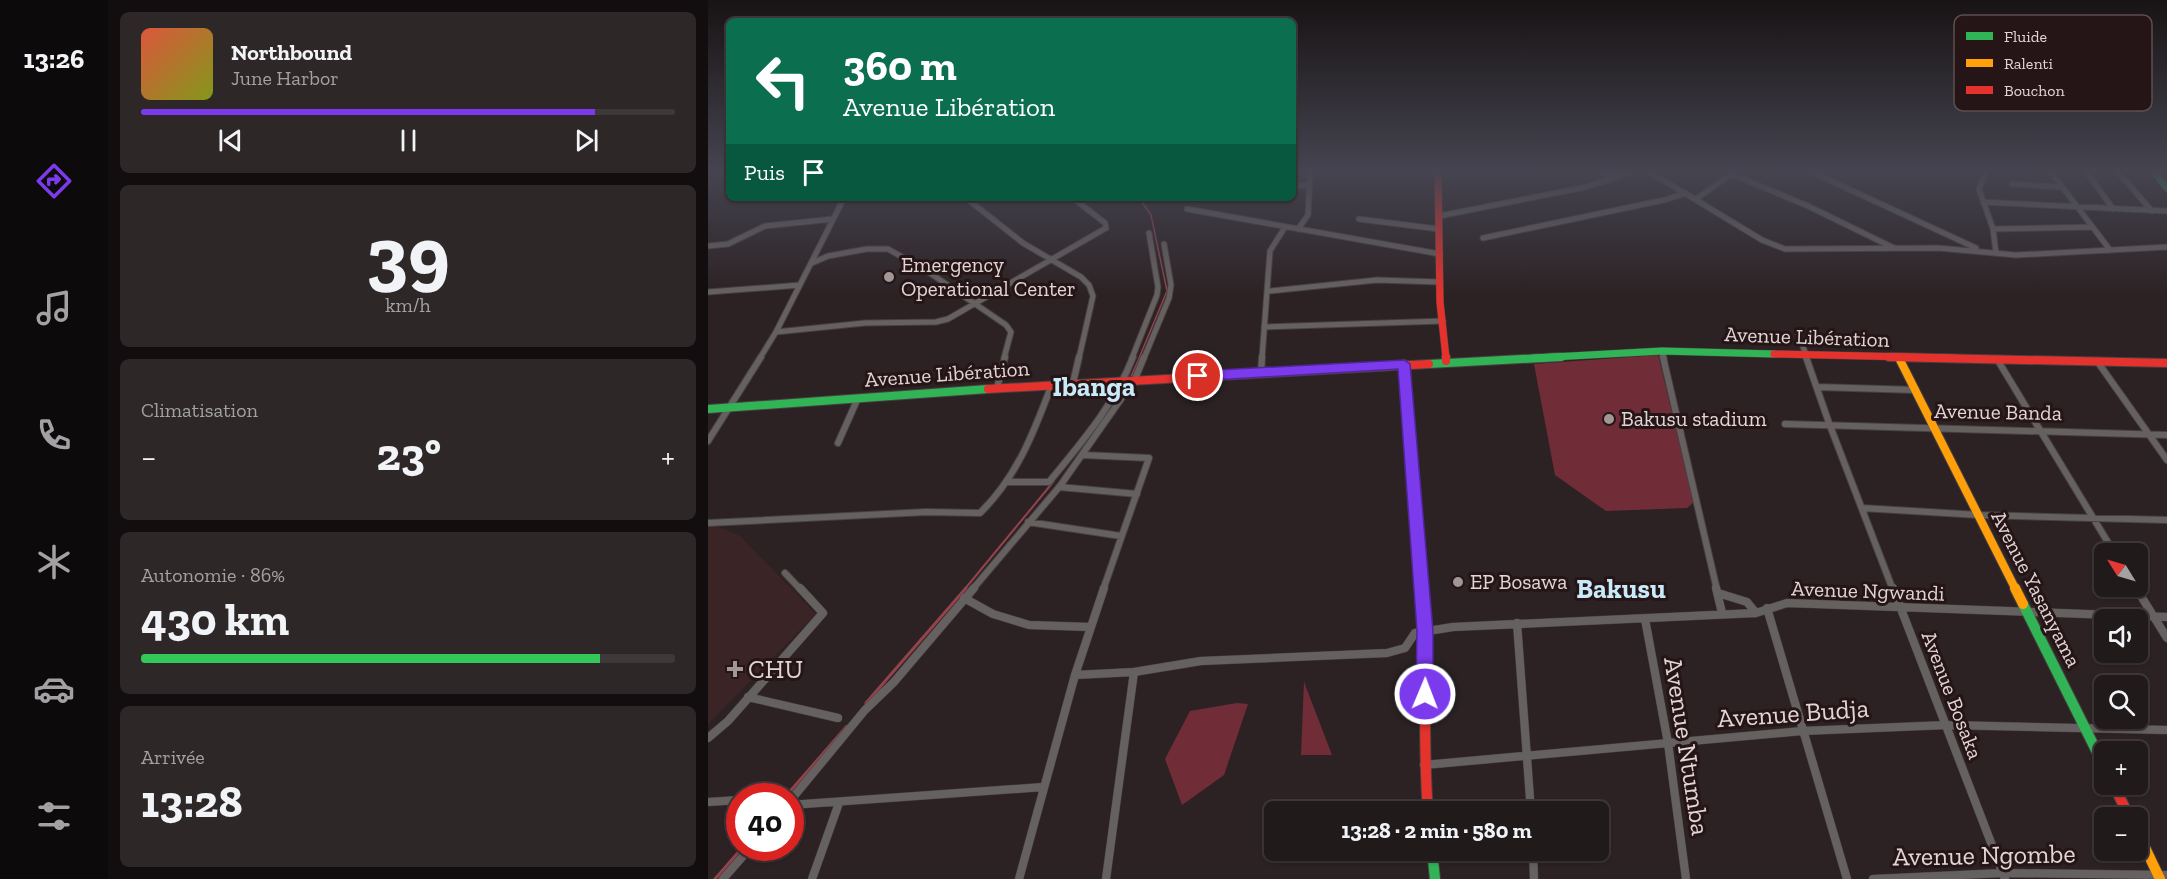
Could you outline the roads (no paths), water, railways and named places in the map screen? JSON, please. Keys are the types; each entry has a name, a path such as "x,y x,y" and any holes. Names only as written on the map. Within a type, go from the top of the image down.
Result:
{"street":[{"path":"708,441 776,332 836,213"},
{"path":"984,213 1014,238 1084,279 1092,287 1093,296 1073,383"},
{"path":"776,332 865,323 936,322 974,304 1106,228 1105,223 1092,213"},
{"path":"1209,213 1440,254"},
{"path":"1298,230 1308,213"},
{"path":"1446,361 1440,282 1439,216 1453,213"},
{"path":"1483,238 1595,213"},
{"path":"1719,213 1762,240 1778,247 1795,250 1894,248 1979,250 2016,255 2167,248"},
{"path":"1819,213 1894,248"},
{"path":"1900,213 1979,250"},
{"path":"1987,213 1993,229 1996,253"},
{"path":"2082,213 2110,250"},
{"path":"708,246 728,244 765,226 833,219"},
{"path":"1359,219 1439,229"},
{"path":"1261,373 1263,327 1269,291 1272,246 1285,227"},
{"path":"1993,229 2092,227"},
{"path":"1008,482 1049,482 1130,379 1158,292 1149,233"},
{"path":"1875,238 1876,249"},
{"path":"804,786 865,710 894,682 1059,487 1083,454 1130,379 1171,290 1164,244"},
{"path":"812,262 828,256 867,249 888,249 927,272 1005,325 1011,332 997,388"},
{"path":"817,253 828,256"},
{"path":"1269,291 1377,280 1440,282"},
{"path":"708,292 800,285"},
{"path":"1263,327 1443,321"},
{"name":"Avenue Bosaka","path":"1798,332 1829,423 2004,876"},
{"path":"1662,351 1722,613"},
{"name":"Avenue Libération","path":"708,409 1130,379 1662,351 2167,363"},
{"name":"Avenue Yasanyama","path":"1899,358 2094,746"},
{"path":"1997,358 2108,543"},
{"path":"2097,360 2167,460"},
{"path":"1404,364 1425,631 1424,765 1427,801"},
{"path":"708,523 926,512 973,514 985,509 1008,482 1018,466 1052,384"},
{"path":"1817,387 1916,390"},
{"path":"838,443 858,398"},
{"name":"Avenue Banda","path":"1785,424 1829,423 1934,428 2040,429 2167,435"},
{"path":"1019,879 1075,675 1149,458 1083,454"},
{"path":"1059,487 1137,494"},
{"path":"1862,508 2167,520"},
{"path":"1028,522 1121,536"},
{"path":"708,738 728,721 823,614 785,573"},
{"path":"1718,593 1747,602 1756,613"},
{"path":"2142,597 2167,638"},
{"path":"964,598 993,614 1029,625 1090,627"},
{"name":"Avenue Ngwandi","path":"1425,631 1517,623 1756,613 1787,603 2167,617"},
{"path":"1767,608 1847,879"},
{"name":"Avenue Ntumba","path":"1645,619 1668,743 1686,879"},
{"path":"1517,623 1530,801"},
{"path":"1075,675 1134,672 1201,661 1387,653 1405,649 1415,633 1425,631"},
{"path":"1106,879 1134,672"},
{"path":"748,697 837,718"},
{"name":"Avenue Budja","path":"1424,765 1802,731 1947,725 2167,730"},
{"path":"804,803 839,803 1043,787"},
{"path":"708,802 726,801"},
{"path":"812,879 839,803"},
{"path":"2148,851 2162,876"},
{"path":"723,879 739,861"},
{"path":"1433,861 1435,879"},
{"path":"1533,861 1534,879"},
{"name":"Avenue Ngombe","path":"1873,879 2162,876"}],"waterway":[{"path":"1139,358 1167,291 1150,213"},
{"path":"1131,377 1140,357"},
{"path":"1107,412 1128,382"},
{"path":"964,590 1054,481"},
{"path":"866,703 966,588"},
{"path":"797,783 847,726"},
{"path":"715,879 731,861"}],"place":[{"name":"Emergency Operational Center","path":"889,277"},
{"name":"Bakusu stadium","path":"1609,419"},
{"name":"EP Bosawa","path":"1458,582"},
{"name":"CHU","path":"735,669"}],"district":[{"name":"Ibanga","path":"1094,387"},
{"name":"Bakusu","path":"1621,589"}]}
